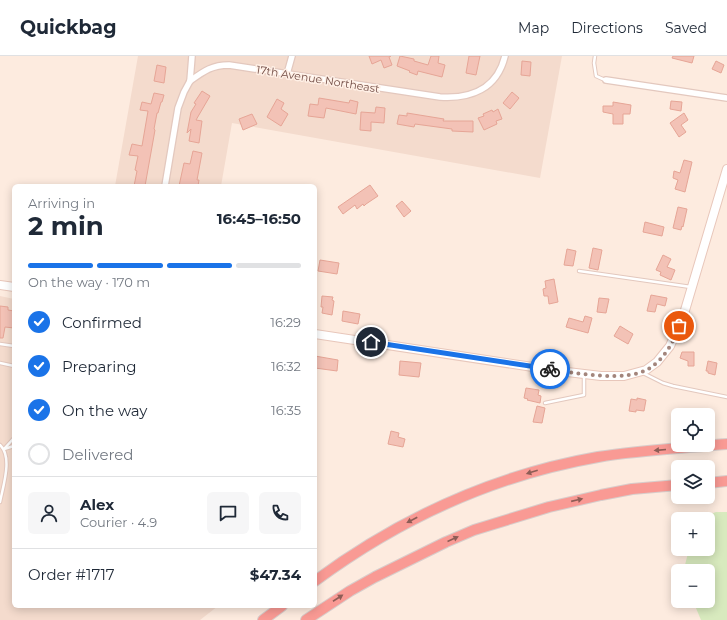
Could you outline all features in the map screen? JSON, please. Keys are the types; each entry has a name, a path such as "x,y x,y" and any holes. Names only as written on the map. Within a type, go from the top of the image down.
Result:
{"highway":[{"path":"317,580 367,546 414,519 464,496 517,477 543,469 598,457 727,444"},
{"path":"715,482 727,481"},
{"path":"306,620 350,591 375,577 474,530 523,514 589,497 632,489 671,486"},
{"path":"263,620 279,608"}],"street":[{"path":"165,184 180,99 190,81 192,56"},
{"path":"287,74 292,56"},
{"name":"17th Avenue Northeast","path":"190,81 206,70 225,65 450,98 463,97 483,89 498,74 505,56"},
{"path":"606,80 727,98"},
{"path":"317,334 584,374 624,376 641,372 650,368 670,346 676,336 727,169"},
{"path":"0,285 12,287"}],"lane":[{"path":"595,56 594,63 596,76 606,80"},
{"path":"579,270 691,287"},
{"path":"0,344 12,346"},
{"path":"0,363 12,366"},
{"path":"641,372 663,383 673,386 727,397"},
{"path":"546,403 584,395 584,374"},
{"path":"4,449 12,440"},
{"path":"0,445 4,449 7,462 0,502"},
{"path":"4,449 12,447"}],"shaded area":[{"path":"138,56 562,56 540,178 232,123 221,184 115,184"},
{"path":"0,296 12,299 12,608 215,608 200,620 0,620"}],"green space":[{"path":"715,512 727,512 727,620 701,620 696,608 715,608 715,564 685,564 687,556 715,556"}],"building":[{"path":"369,56 391,56 389,57 392,65 384,68 381,60 372,64"},
{"path":"400,56 414,59 414,61 428,65 431,56 439,56 438,63 445,65 442,77 418,71 417,75 397,66"},
{"path":"469,56 480,56 476,75 466,73"},
{"path":"673,56 694,56 692,63 672,58"},
{"path":"522,61 531,62 530,76 521,75"},
{"path":"716,61 724,65 721,73 712,69"},
{"path":"157,65 166,67 164,83 154,81"},
{"path":"202,91 210,96 196,120 202,121 199,143 189,141 191,129 187,133 191,112 196,104 194,103"},
{"path":"512,92 519,98 510,109 503,103"},
{"path":"154,93 164,95 157,113 145,184 134,184 138,156 129,155 132,144 142,146 148,111 140,110 142,102 151,104"},
{"path":"319,98 349,103 350,100 358,102 356,114 326,108 324,118 308,116 310,104 318,105"},
{"path":"277,99 284,103 281,109 288,114 281,126 267,117"},
{"path":"671,101 682,102 681,111 670,109"},
{"path":"613,102 631,105 630,114 623,114 623,124 613,124 613,114 603,112 603,106 613,106"},
{"path":"376,107 385,108 384,123 371,122 371,131 360,130 361,112 375,113"},
{"path":"498,109 502,119 496,121 497,124 484,130 478,118 484,116 483,114 492,110 493,112"},
{"path":"407,113 444,119 443,121 473,121 473,132 452,131 452,129 415,124 414,127 397,124 399,115 407,116"},
{"path":"684,113 688,120 681,125 686,132 679,137 670,123"},
{"path":"252,114 257,124 243,130 239,119"},
{"path":"193,151 202,153 197,180 199,180 198,184 179,184 184,163 190,164"},
{"path":"684,160 692,162 685,192 675,189 678,180 673,178 674,171 680,173"},
{"path":"370,185 378,196 357,209 355,205 343,214 338,207"},
{"path":"402,201 411,211 404,217 396,206"},
{"path":"678,207 687,209 681,230 673,228"},
{"path":"645,222 664,227 662,236 643,232"},
{"path":"593,248 602,250 598,270 589,268"},
{"path":"567,249 576,251 573,266 564,265"},
{"path":"663,255 671,259 667,267 675,270 671,280 660,275 661,272 656,270"},
{"path":"320,260 339,263 337,274 318,271"},
{"path":"554,279 558,302 549,304 548,296 544,296 543,289 546,288 545,281"},
{"path":"651,295 667,298 665,306 657,304 655,312 647,311"},
{"path":"322,296 333,297 332,300 334,301 332,315 322,313"},
{"path":"599,298 609,299 606,313 597,312"},
{"path":"0,306 8,307 8,310 12,311 12,328 5,327 3,338 0,338"},
{"path":"343,311 360,314 358,324 342,321"},
{"path":"585,316 592,318 588,333 566,327 569,318 583,322"},
{"path":"620,326 633,334 628,344 614,336"},
{"path":"682,352 694,352 694,366 688,366 688,361 680,358"},
{"path":"317,356 338,360 337,371 317,368"},
{"path":"400,361 421,363 419,377 399,375"},
{"path":"708,361 717,363 715,375 706,371"},
{"path":"526,388 539,390 538,395 541,396 540,403 524,398"},
{"path":"637,398 646,400 644,411 629,411 631,399 637,400"},
{"path":"537,406 545,408 542,423 533,422"},
{"path":"391,431 399,433 398,437 405,439 403,447 388,444"}],"way so far":[{"path":"550,369 607,376 624,376 646,370 657,362 667,351 676,336 679,326"}],"route":[{"path":"371,342 550,369"}]}
